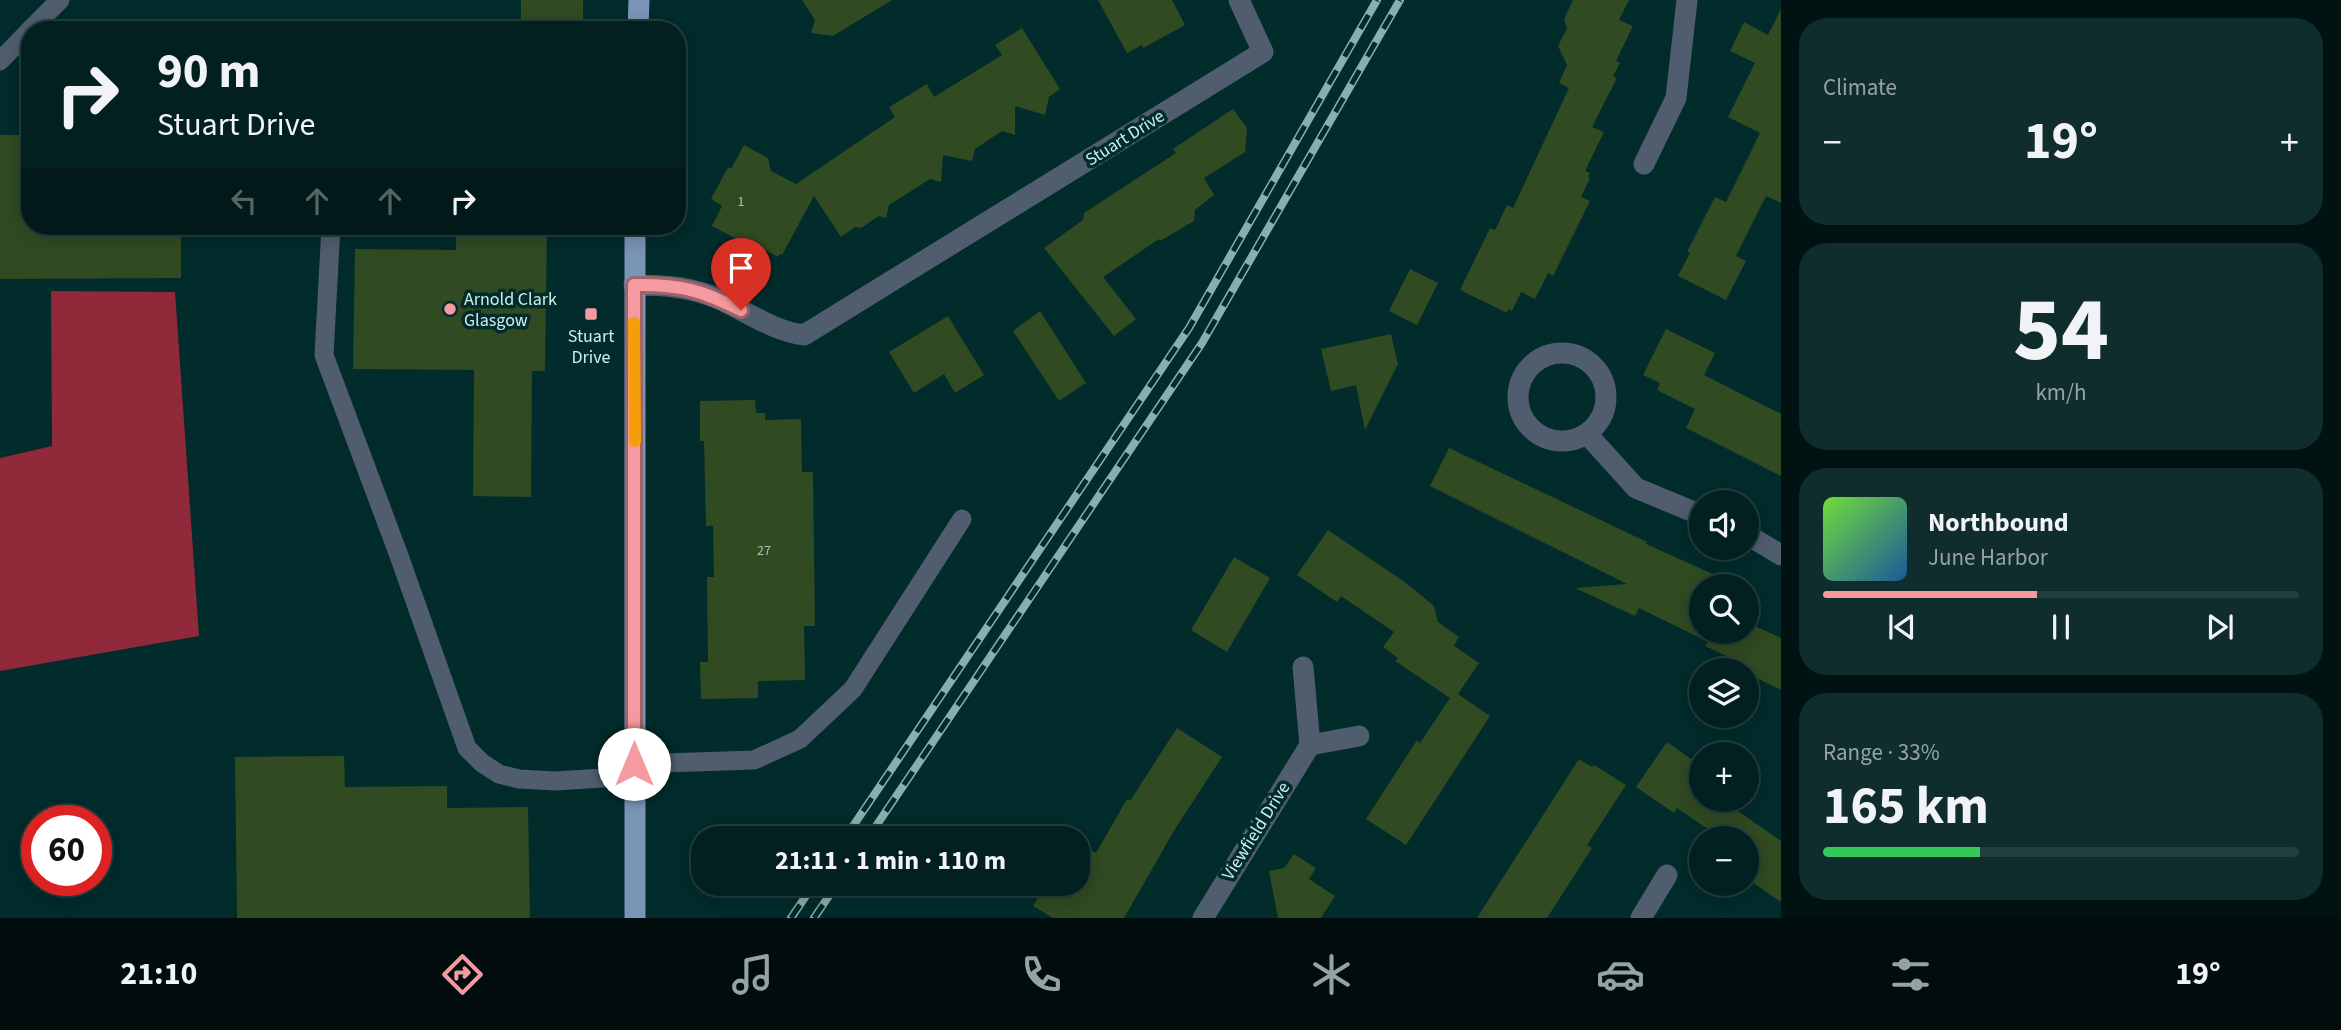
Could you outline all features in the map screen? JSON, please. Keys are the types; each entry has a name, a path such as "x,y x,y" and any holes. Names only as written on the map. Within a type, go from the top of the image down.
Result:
{"main road":[{"path":"638,21 639,0"},
{"path":"635,235 635,918"}],"street":[{"name":"Stuart Drive","path":"634,285 683,287 719,299 785,332 804,335 1263,52 1239,0"},
{"path":"1644,164 1676,98 1687,0"},
{"path":"1566,353 1581,357 1594,366 1602,379 1606,394 1605,409 1598,423 1587,434 1574,440 1547,439 1535,432 1526,422 1520,410 1520,383 1527,370 1537,361 1551,354 1566,353"},
{"path":"1587,434 1636,488 1689,510"},
{"path":"1759,542 1781,555"},
{"path":"1303,667 1310,745 1359,736"},
{"name":"Viewfield Drive","path":"1203,918 1310,745"},
{"path":"1641,918 1667,875"}],"lane":[{"path":"39,21 61,0"},
{"path":"0,61 21,39"},
{"path":"331,235 324,355 467,748 482,763 499,774 519,779 555,781 603,778 634,764 754,760 800,739 853,689 962,519"}],"shaded area":[{"path":"51,291 175,292 199,636 0,671 0,458 52,446"}],"building":[{"path":"521,0 583,0 583,21 521,21"},
{"path":"802,0 892,0 833,36 811,33 815,20"},
{"path":"1098,0 1172,0 1185,25 1143,48 1142,45 1127,53"},
{"path":"1573,0 1629,0 1619,20 1633,26 1616,61 1620,63 1613,76 1617,78 1592,127 1604,132 1585,171 1590,173 1590,178 1581,197 1590,201 1553,276 1548,273 1535,299 1521,292 1512,311 1508,309 1507,313 1460,290 1490,228 1495,230 1507,205 1513,208 1569,88 1559,83 1567,65 1558,46 1567,28 1564,19"},
{"path":"1781,9 1781,203 1766,196 1736,256 1746,261 1726,300 1678,276 1715,197 1726,202 1760,133 1728,117 1755,63 1730,51 1744,22 1768,35"},
{"path":"1022,28 1060,89 1049,97 1045,115 1015,106 1015,135 1002,131 975,149 972,161 943,155 941,182 930,179 889,205 886,218 879,216 841,237 814,196 782,255 778,257 712,226 722,206 711,199 728,167 731,169 744,145 768,158 771,171 796,184 895,117 889,107 927,84 934,97 1002,55 995,45"},
{"path":"1233,109 1247,128 1245,152 1204,178 1214,195 1195,210 1194,221 1160,241 1159,239 1103,277 1136,319 1114,336 1044,248 1083,220 1084,213 1176,153 1173,149"},
{"path":"0,135 21,135 21,235 181,235 181,278 0,279"},
{"name":"Arnold Clark Glasgow","path":"456,235 547,235 545,371 532,371 531,497 473,496 474,370 353,369 355,249 456,250"},
{"path":"1410,269 1438,283 1417,325 1389,311"},
{"path":"1040,311 1086,383 1059,401 1013,331"},
{"path":"948,316 984,375 955,393 944,374 914,393 889,352"},
{"path":"1666,329 1715,353 1704,375 1781,414 1781,476 1686,428 1695,409 1657,390 1660,383 1643,375"},
{"path":"1391,334 1398,364 1365,430 1356,385 1331,391 1321,349"},
{"path":"755,400 756,413 765,413 765,420 801,419 802,472 813,472 815,626 804,626 805,680 758,681 758,698 701,699 700,662 708,662 707,577 714,577 713,526 706,526 700,401"},
{"path":"1449,448 1713,574 1689,574 1689,633 1639,608 1635,616 1575,588 1627,584 1430,486"},
{"path":"1328,530 1406,583 1434,606 1438,622 1459,637 1454,646 1479,663 1458,694 1490,716 1406,845 1366,819 1417,740 1420,743 1450,698 1395,661 1398,658 1383,647 1394,632 1341,596 1337,602 1297,575"},
{"path":"1234,557 1270,578 1227,652 1191,630"},
{"path":"1759,628 1781,638 1781,690 1759,679 1759,658 1731,658 1705,646 1759,644"},
{"path":"1177,728 1222,757 1175,829 1124,918 1053,918 1033,906 1039,896 1090,896 1090,850 1096,853 1127,799 1130,801"},
{"path":"1667,742 1689,758 1689,812 1739,812 1781,841 1781,902 1759,887 1759,826 1703,826 1677,808 1674,813 1636,787"},
{"path":"344,756 345,787 447,786 447,808 528,807 530,918 237,918 235,757"},
{"path":"1579,759 1626,785 1587,845 1592,848 1547,918 1477,918"},
{"path":"1294,854 1316,868 1309,879 1335,896 1321,918 1278,918 1269,871 1284,868"}],"railway":[{"path":"853,826 1189,328 1377,0"},
{"path":"876,826 1202,343 1400,0"},
{"path":"791,918 806,896"},
{"path":"814,918 829,896"}],"slow traffic":[{"path":"634,323 635,441"}],"place":[{"name":"Arnold Clark Glasgow","path":"450,309"},
{"name":"Stuart Drive","path":"591,314"}],"route":[{"path":"634,764 634,285 683,287 699,291 741,310"}]}
